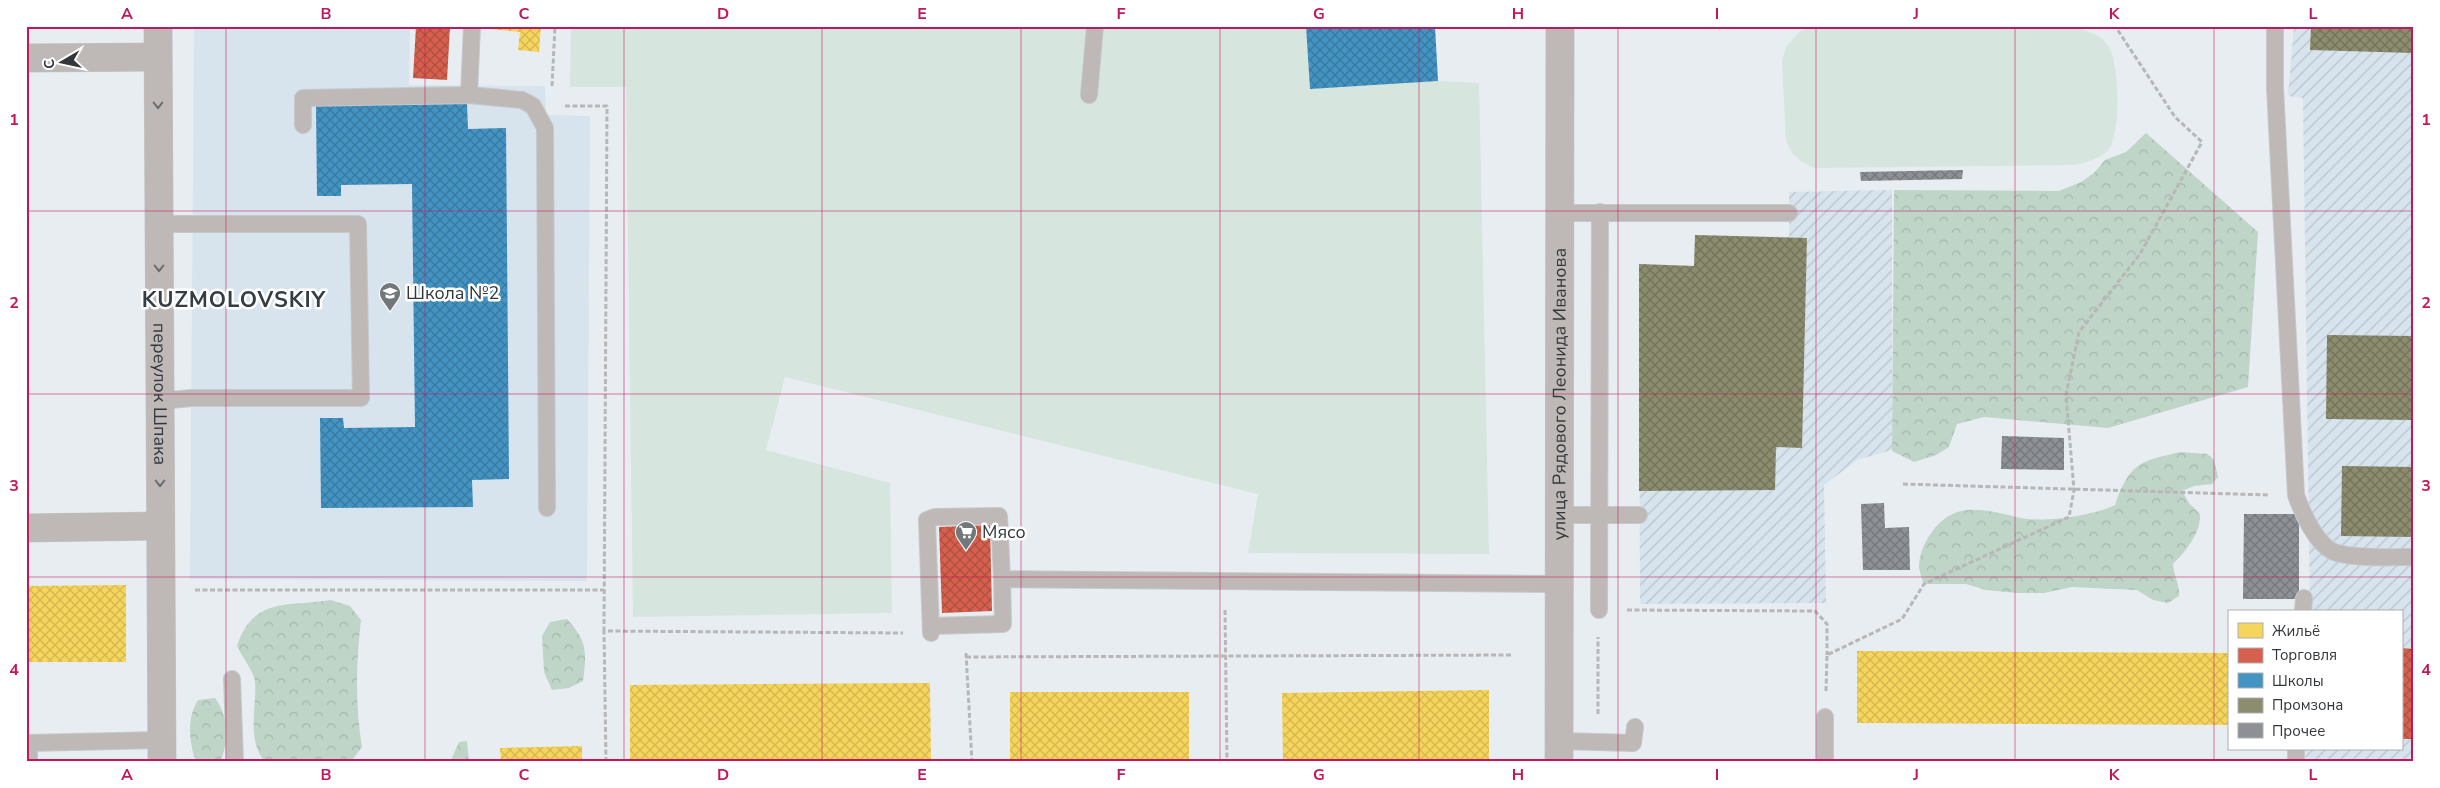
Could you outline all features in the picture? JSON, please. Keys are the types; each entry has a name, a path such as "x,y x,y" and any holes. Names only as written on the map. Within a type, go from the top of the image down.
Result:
{"street":[{"name":"переулок Шпака","path":"158,26 162,751"},
{"name":"улица Рядового Леонида Иванова","path":"1559,752 1560,26"},
{"path":"26,58 157,57"},
{"path":"26,528 160,526"}],"lane":[{"path":"469,96 472,26"},
{"path":"1089,95 1095,26"},
{"path":"2275,26 2275,88 2296,495 2302,512 2316,536 2332,551 2355,556 2414,558"},
{"path":"303,125 303,98 469,96 522,100 532,106 545,128 547,508"},
{"path":"1560,212 1789,213"},
{"path":"1598,610 1600,212"},
{"path":"158,224 358,224 361,398 192,398 159,401"},
{"path":"1559,515 1639,515"},
{"path":"999,516 1002,579 1003,624 931,630 927,520 935,517 999,516"},
{"path":"1002,579 1559,584"},
{"path":"232,679 234,762"},
{"path":"1825,717 1825,762"},
{"path":"1559,752 1598,742 1613,744 1633,743 1635,728"},
{"path":"29,762 29,743 162,751"}],"path":[{"path":"552,89 555,26"},
{"path":"1827,655 1902,619 1924,584 2068,517 2074,490 2066,395 2079,332 2140,254 2202,142 2175,117 2115,26"},
{"path":"561,106 607,106 604,590 606,762"},
{"path":"1903,484 2296,495"},
{"path":"1225,582 1227,762"},
{"path":"192,590 604,590"},
{"path":"1598,742 1598,610 1815,611 1827,624 1825,717"},
{"path":"604,631 931,630 957,634 965,641 972,762"},
{"path":"966,657 1513,655"}],"shaded area":[{"name":"Школа №2","path":"194,26 410,26 409,85 545,86 546,115 590,116 587,581 190,579"},
{"path":"571,26 1306,26 1310,89 1438,81 1479,83 1489,554 1248,553 1258,494 785,377 766,450 890,483 892,613 633,617 626,87 570,87"},
{"path":"2294,26 2414,26 2414,762 2305,762 2306,750 2402,750 2402,610 2310,610 2303,98 2288,96"},
{"path":"1813,27 2073,27 2092,33 2100,37 2107,44 2114,64 2117,80 2117,113 2113,141 2109,149 2102,155 2093,160 2075,165 1815,168 1802,162 1793,154 1786,141 1782,61 1786,47 1799,32"},
{"path":"1892,190 1892,450 1857,460 1824,485 1826,603 1640,604 1639,264 1694,266 1695,235 1789,237 1789,192"}],"green space":[{"path":"2146,133 2258,232 2248,387 2108,428 1984,417 1957,424 1949,447 1936,455 1914,462 1892,451 1894,190 2059,191 2081,182 2094,173 2105,160 2126,152"},
{"path":"2181,452 2207,454 2214,460 2218,477 2212,484 2194,486 2182,491 2189,503 2200,514 2200,521 2192,541 2173,564 2179,596 2168,603 2153,600 2137,590 2072,587 2044,593 2017,593 1986,590 1966,584 1924,584 1919,566 1923,549 1938,525 1953,514 1961,511 1976,510 2021,518 2055,519 2095,512 2115,505 2126,480 2138,466 2155,458"},
{"path":"331,600 350,606 361,620 357,684 362,747 351,762 265,762 259,753 254,734 255,681 237,646 244,630 263,611 287,604"},
{"path":"567,619 579,634 584,647 583,681 569,688 552,690 544,672 542,636 550,622"},
{"path":"215,698 220,705 225,721 226,737 224,752 221,760 201,762 194,757 192,750 190,728 192,714 198,700"},
{"path":"467,741 469,762 450,762 459,742"}],"building: Жильё":[{"path":"490,26 541,26 539,52 518,50 520,32 490,29"},
{"path":"126,585 126,662 26,662 26,586"},
{"path":"1857,651 2228,653 2228,725 1857,723"},
{"path":"930,683 931,762 630,762 630,685"},
{"path":"1489,690 1489,762 1283,762 1282,693"},
{"path":"1010,692 1189,692 1189,762 1010,762"},
{"path":"582,746 582,762 501,762 500,748"}],"building: Торговля":[{"path":"416,26 450,26 447,80 413,78"},
{"path":"990,525 992,611 942,613 939,527"},
{"path":"2402,648 2414,649 2414,739 2402,739"}],"building: Школы":[{"path":"1306,26 1435,26 1438,81 1310,89"},
{"name":"Школа №2","path":"467,104 468,129 506,128 509,479 472,480 473,507 321,508 320,418 343,418 344,428 415,427 412,184 341,185 341,196 317,196 316,105"}],"building: Промзона":[{"path":"2311,26 2414,26 2414,53 2310,50"},
{"path":"1695,235 1807,238 1802,448 1776,447 1775,490 1639,491 1639,264 1694,266"},
{"path":"2327,335 2414,336 2414,420 2326,419"},
{"path":"2342,466 2414,467 2414,537 2341,536"}],"building: Прочее":[{"path":"1963,170 1962,179 1861,181 1860,172"},
{"path":"2002,436 2064,438 2064,470 2001,469"},
{"path":"1884,503 1885,528 1909,527 1910,570 1863,570 1861,504"},
{"path":"2244,514 2299,514 2299,599 2243,599"}],"place":[{"name":"Школа №2","path":"390,312"},
{"name":"Мясо","path":"966,551"}],"district":[{"name":"KUZMOLOVSKIY","path":"234,299"}]}
